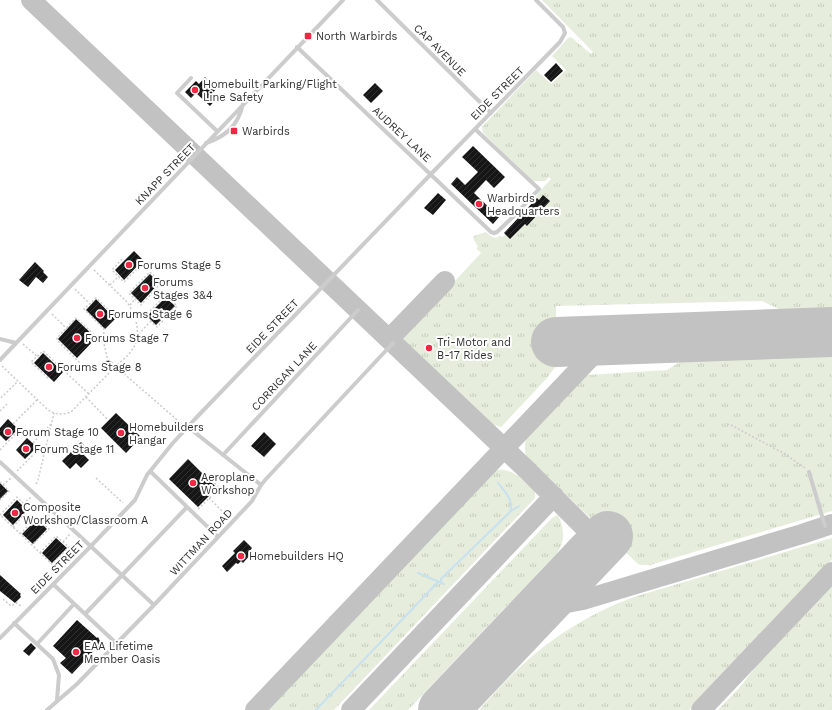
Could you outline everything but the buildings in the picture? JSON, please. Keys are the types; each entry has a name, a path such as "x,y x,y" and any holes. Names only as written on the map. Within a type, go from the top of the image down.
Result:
{"lane":[{"name":"KNAPP STREET","path":"0,360 343,0"},
{"name":"CAP AVENUE","path":"377,0 491,113"},
{"name":"EIDE STREET","path":"0,638 135,500 150,471 172,444 475,128 560,42 564,33 563,27 536,0"},
{"name":"AUDREY LANE","path":"297,47 490,232 495,233 516,215 539,190 475,128"},
{"path":"191,78 177,93 217,131"},
{"path":"206,143 222,137 236,123 241,115 243,104"},
{"name":"CORRIGAN LANE","path":"222,455 358,310"},
{"path":"0,339 17,342"},
{"name":"WITTMAN ROAD","path":"47,710 77,684 154,605 252,501 260,485 393,343"},
{"path":"188,427 260,485"},
{"path":"0,462 154,605"},
{"path":"150,471 218,537"},
{"path":"809,472 825,526"},
{"path":"85,614 187,507"},
{"path":"53,584 117,644"},
{"path":"36,644 74,604"},
{"path":"14,623 53,659 59,675 57,700"}],"path":[{"path":"122,260 112,270 124,282 140,266"},
{"path":"89,266 129,305 135,318 136,337 134,345 113,369"},
{"path":"150,272 161,283 141,305 135,299 129,293 150,272"},
{"path":"110,285 119,276"},
{"path":"71,285 90,304"},
{"path":"166,295 177,306 157,327 151,322 145,316 166,295"},
{"path":"108,361 103,342 104,329 84,309 96,298 112,314"},
{"path":"129,305 135,299"},
{"path":"48,309 67,328"},
{"path":"102,368 83,366 57,340 57,338 76,318 103,342"},
{"path":"136,337 151,322"},
{"path":"17,342 38,357"},
{"path":"48,378 32,362 43,351 89,394"},
{"path":"0,364 47,409 54,413 65,414 71,412 110,372"},
{"path":"116,366 183,425 188,427"},
{"path":"1,398 18,381"},
{"path":"86,397 108,420"},
{"path":"13,424 37,400"},
{"path":"0,411 7,404"},
{"path":"36,484 54,413"},
{"path":"33,443 51,424"},
{"path":"727,424 785,454 809,472"},
{"path":"0,450 19,430"},
{"path":"3,485 38,449"},
{"path":"96,478 127,508"},
{"path":"194,514 220,488 211,479"},
{"path":"0,482 9,491 0,500"},
{"path":"24,504 34,494"},
{"path":"13,527 29,509 17,497 0,515 63,574"},
{"path":"209,498 232,521"},
{"path":"43,523 54,512"},
{"path":"20,534 37,517 49,529 32,545"},
{"path":"63,542 74,530"},
{"path":"40,553 56,536 63,542 68,547 52,564"},
{"path":"3,599 11,606 17,602 26,611"}],"green space":[{"path":"542,0 832,0 832,314 792,315 762,301 556,306 556,366 547,378 501,427 491,424 473,409 400,340 481,253 476,248 478,247 473,238 474,236 486,232 491,237 495,238 500,236 503,237 506,234 511,239 525,224 527,226 545,206 542,203 543,195 539,200 536,198 538,193 551,179 549,177 545,181 533,181 483,133 482,127 536,70 551,84 566,70 552,56 568,38 571,37 591,54 593,52"},
{"path":"832,349 832,511 650,565 642,565 638,564 526,456 525,444 528,432 576,382 586,375 667,370 691,355"},
{"path":"495,470 507,471 517,475 535,491 535,498 334,710 263,710 486,476"},
{"path":"558,515 562,524 563,539 557,553 408,710 369,710 553,517"},
{"path":"832,538 832,560 689,710 479,710 532,656 560,635 605,609 637,596"},
{"path":"832,586 832,710 718,710 741,686 756,666"}],"waterway":[{"path":"441,583 441,579 510,512 510,500 498,483"},
{"path":"511,511 519,506"},
{"path":"418,573 444,584"},
{"path":"316,710 438,582"}],"taxiway":[{"path":"31,0 527,470 601,544"},
{"path":"389,339 445,281"},
{"path":"255,710 590,358 606,343 622,339"},
{"path":"351,710 554,496"},
{"path":"540,608 583,600 832,524"},
{"path":"701,710 832,572"}],"runway":[{"path":"556,342 832,332"},
{"path":"443,710 608,536"}],"place":[{"name":"North Warbirds","path":"308,36"},
{"name":"Homebuilt Parking/Flight Line Safety","path":"195,90"},
{"name":"Warbirds","path":"234,131"},
{"name":"Warbirds Headquarters","path":"479,204"},
{"name":"Forums Stage 5","path":"129,265"},
{"name":"Forums Stages 3&4","path":"145,288"},
{"name":"Forums Stage 6","path":"100,314"},
{"name":"Forums Stage 7","path":"77,338"},
{"name":"Tri-Motor and B-17 Rides","path":"429,348"},
{"name":"Forums Stage 8","path":"49,367"},
{"name":"Forum Stage 10","path":"8,432"},
{"name":"Homebuilders Hangar","path":"121,433"},
{"name":"Forum Stage 11","path":"26,449"},
{"name":"Aeroplane Workshop","path":"193,483"},
{"name":"Composite Workshop/Classroom A","path":"15,513"},
{"name":"Homebuilders HQ","path":"241,556"},
{"name":"EAA Lifetime Member Oasis","path":"76,652"}]}
